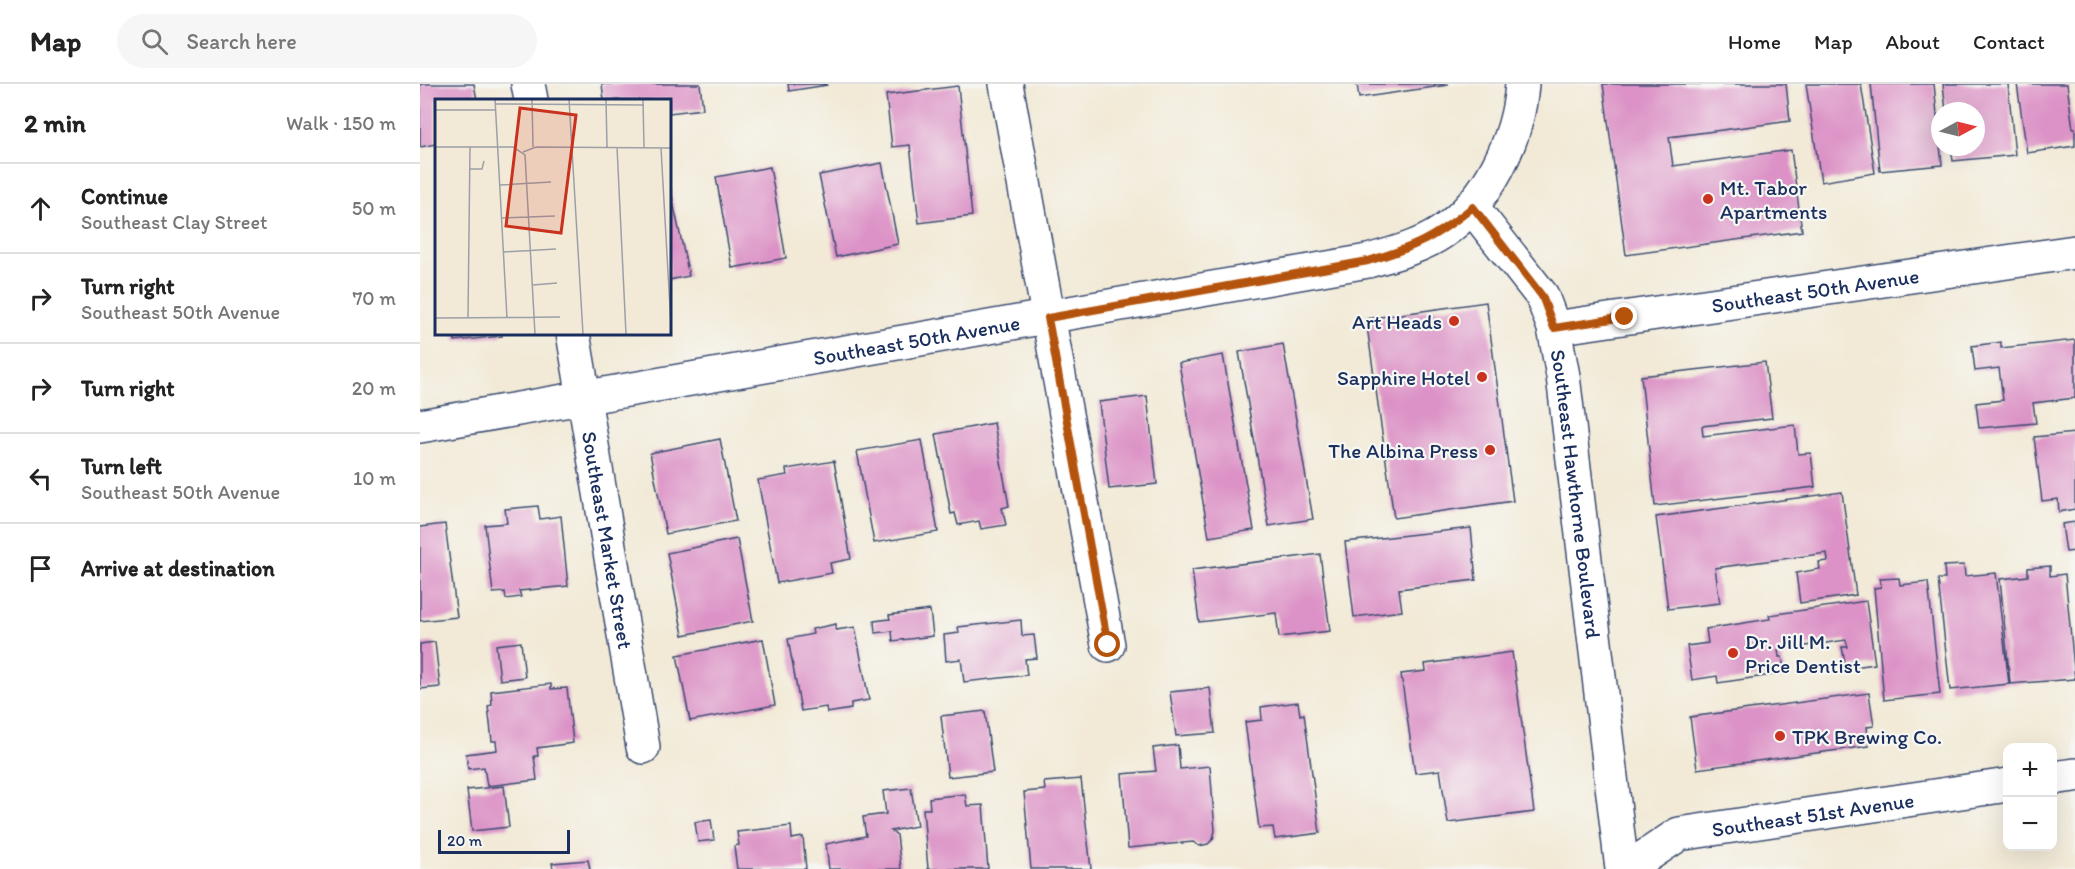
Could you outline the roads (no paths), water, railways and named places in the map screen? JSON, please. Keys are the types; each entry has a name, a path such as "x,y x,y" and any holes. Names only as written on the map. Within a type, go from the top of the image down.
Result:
{"street":[{"path":"528,84 531,99"},
{"path":"1006,84 1108,645"},
{"path":"1473,207 1511,141 1522,84"},
{"name":"Southeast 50th Avenue","path":"420,426 1368,261 1407,250 1440,234 1473,207"},
{"name":"Southeast Hawthorne Boulevard","path":"1473,207 1542,296 1554,328 1565,388 1622,869"},
{"name":"Southeast 50th Avenue","path":"1554,328 2075,252"},
{"name":"Southeast Market Street","path":"573,334 643,747"},
{"path":"2057,777 2075,775"},
{"name":"Southeast 51st Avenue","path":"1627,869 1679,834 2003,786"}],"place":[{"name":"Mt. Tabor Apartments","path":"1708,199"},
{"name":"Art Heads","path":"1454,321"},
{"name":"Sapphire Hotel","path":"1482,377"},
{"name":"The Albina Press","path":"1490,450"},
{"name":"Dr. Jill M. Price Dentist","path":"1733,653"},
{"name":"TPK Brewing Co.","path":"1780,736"}]}
